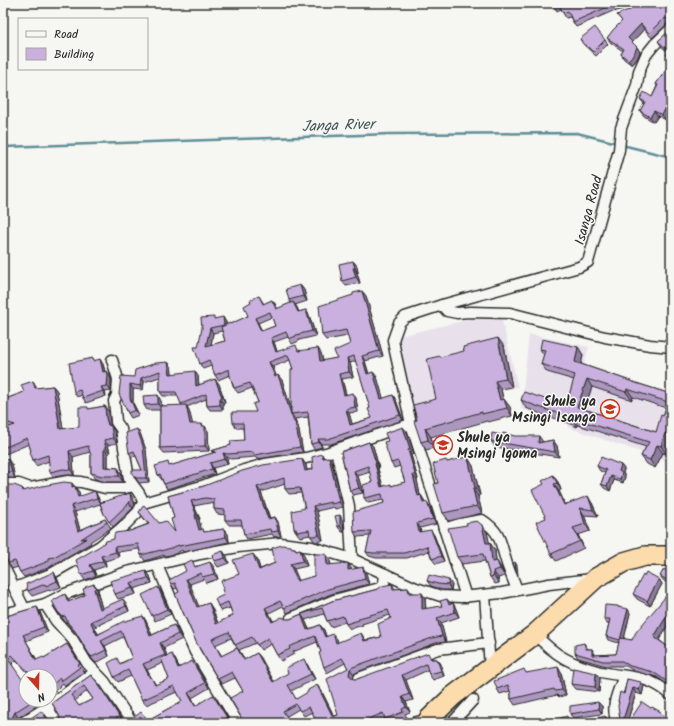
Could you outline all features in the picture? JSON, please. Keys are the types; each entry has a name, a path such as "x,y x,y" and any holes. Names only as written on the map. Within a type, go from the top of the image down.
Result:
{"highway":[{"path":"423,722 452,696 536,634 596,578 624,562 645,556 671,556"}],"street":[{"name":"Isanga Road","path":"466,597 411,424 393,340 399,323 405,317 442,304 579,268 588,262 619,150 621,128 624,116 630,106 637,86 639,71 646,55 671,29"},
{"path":"442,304 447,310 457,313 510,313 605,337 650,345 671,346"},
{"path":"15,588 50,574 100,546 138,512 143,503 141,494 133,486 129,479 121,429 116,422 114,402 117,395 118,379 112,360"},
{"path":"143,503 206,485 244,470 266,464 306,458 336,450 411,424"},
{"path":"336,450 349,506 352,559"},
{"path":"3,484 19,484 30,488 68,481 81,482 105,488 124,488 133,486"},
{"path":"444,529 459,524 482,520 492,526 504,548 507,563 517,590"},
{"path":"3,614 45,604 65,594 127,572 157,564 238,547 280,543 312,547 352,559 416,588 441,596 466,597 485,595 596,578"},
{"path":"157,564 195,652 238,723"},
{"path":"3,565 24,608"},
{"path":"291,618 334,600 380,588 384,583 385,574"},
{"path":"485,595 490,668"},
{"path":"45,604 87,663 105,682 132,723"},
{"path":"536,634 546,645 569,662 602,672 642,678 656,683 671,694"},
{"path":"359,678 438,649 489,642"},
{"path":"58,700 95,672"},
{"path":"617,723 614,715 614,704 624,676"},
{"path":"452,723 473,700"},
{"path":"22,723 47,708 57,723"}],"shaded area":[{"path":"500,312 518,387 412,412 395,337"},
{"path":"529,334 589,347 567,424 521,409"},
{"path":"586,368 671,398 670,462 567,427"}],"building":[{"path":"553,3 620,4 610,6 573,22 568,11 563,13 559,4 554,6"},
{"path":"635,3 671,3 671,15 668,18 663,19 649,33 641,24 628,38 637,47 634,54 628,60 621,54 624,49 607,38 622,21 617,15 628,10 629,11"},
{"path":"595,27 605,40 593,52 580,39"},
{"path":"671,29 671,59 666,54 669,51 658,41"},
{"path":"671,63 671,101 670,100 662,115 654,111 650,117 640,111 645,102 640,99 644,92 652,97 658,85 656,84"},
{"path":"353,261 355,268 353,268 356,277 342,281 339,264"},
{"path":"300,285 303,296 289,300 286,289"},
{"path":"362,291 379,351 362,356 367,374 373,372 381,399 393,395 400,415 328,439 318,439 319,442 311,444 308,412 291,414 295,422 300,447 254,455 253,452 223,453 225,459 210,463 212,469 164,484 160,474 158,475 155,466 168,462 169,466 216,452 211,451 231,445 230,441 244,440 243,423 233,423 232,412 256,412 253,404 258,402 250,383 234,388 229,369 215,375 209,360 200,364 194,347 198,347 202,328 201,318 214,317 214,319 223,317 224,325 210,328 206,346 225,341 221,327 248,316 244,306 251,302 250,300 259,296 263,304 272,300 276,309 293,302 298,312 306,310 312,331 296,335 289,339 286,332 271,338 276,352 296,345 298,351 318,348 320,361 337,358 334,351 350,344 346,330 322,335 319,306 353,295 353,293","holes":["270,312 275,326 261,331 255,318","288,355 293,369 291,370 291,414 278,375 275,377 269,362","354,356 370,408 368,409 372,418 350,425 346,409 355,407 353,393 344,395 339,374 349,372 347,358"]},
{"path":"498,338 506,379 495,381 500,400 504,399 507,408 482,414 482,412 425,428 428,440 421,442 414,421 417,420 413,405 436,399 427,359 464,351 463,347"},
{"path":"542,339 578,347 575,362 671,394 671,423 667,433 665,433 661,446 657,445 650,460 641,456 649,442 572,419 521,400 524,392 566,406 575,375 541,364 545,350 540,349","holes":["587,379 626,392 627,389 668,402 663,416 661,415 656,432 577,407"]},
{"path":"93,358 93,361 100,359 103,372 107,371 107,386 101,387 103,391 83,398 80,390 74,392 69,363"},
{"path":"168,362 170,374 195,371 196,386 215,379 222,397 220,398 220,405 207,406 206,394 181,404 176,392 160,392 160,371 141,378 140,386 130,384 130,398 135,410 128,413 119,394 121,376 134,377 135,370 156,363"},
{"path":"33,381 35,388 53,386 60,429 79,427 79,407 88,407 88,409 105,406 106,418 108,425 111,426 113,438 104,440 106,448 104,448 104,467 118,468 119,476 102,476 91,473 91,456 88,446 69,451 71,470 63,469 50,472 48,455 33,460 27,438 3,448 3,429 15,425 3,421 3,400 24,392 21,385"},
{"path":"158,395 158,404 144,405 143,396"},
{"path":"186,405 190,424 202,424 202,426 205,426 205,446 160,448 160,406"},
{"path":"403,427 410,449 408,450 415,474 413,475 418,496 421,495 423,503 427,502 433,519 417,523 419,532 431,530 441,556 432,559 427,546 404,553 366,552 371,531 354,532 353,512 384,503 382,494 364,498 363,485 372,482 368,466 354,471 359,488 350,491 341,452 369,442 376,463 381,487 405,482 398,461 391,463 384,442 388,441 385,433"},
{"path":"137,429 143,446 146,478 136,478 132,473 132,470 142,470 134,451 129,453 126,433"},
{"path":"492,433 502,435 503,433 515,436 539,436 538,443 553,440 555,452 491,441"},
{"path":"322,454 323,458 329,457 339,502 331,504 331,502 313,506 319,535 310,536 309,530 297,532 296,529 294,529 292,511 305,508 300,488 285,489 284,478 257,487 268,519 275,517 278,531 271,532 270,529 244,534 241,520 225,520 225,510 214,509 214,499 205,498 191,501 196,514 199,530 203,529 204,532 224,529 226,537 179,545 161,551 141,555 138,544 114,547 116,552 101,556 103,561 90,565 93,571 81,575 76,560 106,541 114,539 115,533 130,531 149,524 139,512 144,505 159,523 166,521 175,532 171,519 174,518 168,496 204,486 242,471 263,465 302,459 305,471 313,469 312,457"},
{"path":"466,457 468,458 475,488 473,489 477,506 443,513 434,484 438,483 433,464 446,460 447,462"},
{"path":"601,457 621,465 619,471 622,473 620,479 611,476 607,486 601,484 606,470 597,466"},
{"path":"8,459 12,472 3,472 3,461"},
{"path":"553,475 557,483 554,484 564,505 588,496 593,510 580,508 585,524 573,528 580,541 551,554 536,522 546,518 532,490 544,484 542,481"},
{"path":"64,482 72,483 72,487 75,486 78,497 95,491 97,498 71,506 78,531 105,519 107,522 81,539 87,538 54,557 49,558 49,560 44,563 20,572 15,561 8,563 3,548 3,485 14,485 22,488 23,491"},
{"path":"130,493 131,500 129,503 109,522 100,503"},
{"path":"340,515 340,526 338,527 335,516"},
{"path":"477,521 482,525 486,543 490,543 492,562 497,561 500,569 493,571 494,576 490,577 483,554 457,557 448,528 467,525 466,523"},
{"path":"282,545 291,546 296,550 300,549 303,561 290,564 297,581 314,576 314,554 326,554 327,565 348,563 348,570 363,567 365,579 328,589 284,608 280,601 265,608 272,622 282,617 290,619 301,614 307,630 320,625 325,637 333,634 336,643 361,633 364,641 381,637 378,624 391,618 388,610 359,618 359,620 346,624 343,616 327,621 322,608 303,613 332,601 392,584 393,589 408,588 409,593 422,593 422,609 442,606 440,601 447,599 449,605 453,603 455,612 437,618 442,636 432,638 350,669 349,675 354,679 357,679 428,653 431,659 437,659 441,671 429,674 426,664 402,675 409,694 402,697 406,707 402,709 403,712 385,719 383,713 364,721 363,719 354,723 318,723 309,707 300,711 296,704 283,711 291,723 238,723 241,717 230,698 243,691 232,672 218,679 197,644 175,594 179,592 175,583 171,584 169,580 186,571 183,564 192,560 195,567 210,562 214,574 202,577 201,573 186,579 197,607 209,603 216,624 233,615 228,602 218,606 215,599 224,595 222,589 224,589 221,581 239,574 233,560 253,554 259,570 275,563 272,548","holes":["229,632 235,645 252,637 257,645 268,638 277,655 290,649 289,647 315,636 321,652 319,653 324,667 342,658 348,668 327,679 338,715 333,717 317,685 296,699 288,685 311,674 304,659 286,668 288,673 273,682 257,653 244,660 237,648 221,656 212,639"]},
{"path":"223,551 225,558 214,561 212,555"},
{"path":"515,562 516,572 513,563"},
{"path":"664,569 671,574 671,582 660,576"},
{"path":"146,571 148,578 130,583 132,588 115,594 110,581"},
{"path":"54,572 57,581 28,591 26,584"},
{"path":"646,572 659,579 647,601 633,594"},
{"path":"429,575 449,580 448,585 427,581"},
{"path":"94,584 100,609 123,599 126,606 92,621 91,623 97,635 122,622 143,616 150,636 174,625 178,634 160,643 165,655 143,664 150,678 151,677 155,685 169,679 161,658 172,654 178,668 192,661 205,683 188,693 195,706 213,695 229,721 232,723 133,723 135,718 132,711 136,716 141,712 148,720 182,701 174,686 142,700 128,670 114,677 108,663 117,658 120,664 132,658 121,631 101,641 106,650 92,657 89,654 75,631 68,623 65,616 63,617 58,612 52,601 65,594 68,602 85,595 83,589"},
{"path":"158,587 167,609 152,616 142,595"},
{"path":"671,590 671,614 669,612 654,637 671,649 671,683 653,672 630,666 622,661 603,661 575,653 575,645 584,643 586,649 592,649 592,655 616,654 620,638 632,640 636,632"},
{"path":"605,605 618,606 628,609 620,640 606,636 610,619 604,619"},
{"path":"37,607 44,627 23,635 36,660 43,657 44,658 67,644 80,664 78,665 80,667 61,681 60,678 58,680 58,668 24,668 12,655 8,659 18,673 18,708 21,708 15,712 12,718 3,723 3,617"},
{"path":"558,667 562,690 555,691 554,689 511,699 508,685 497,689 494,681 524,669 526,673"},
{"path":"573,668 596,673 595,687 571,684"},
{"path":"91,675 119,716 110,723 57,723 60,717 55,708 58,708 58,699","holes":["84,686 93,699 79,706 71,695"]},
{"path":"627,679 641,682 639,690 633,688 622,723 618,723 620,719 618,701 620,692 624,694"},
{"path":"598,702 599,709 570,714 570,706"},
{"path":"642,702 661,712 659,713 671,720 670,723 628,723"},
{"path":"41,711 50,723 24,723"},
{"path":"567,716 568,721 572,721 572,723 558,723 557,719"},
{"path":"605,716 608,723 599,723 598,718"}],"waterway":[{"name":"Janga River","path":"3,147 391,134 577,133 617,143"},
{"name":"Janga River","path":"622,145 671,157"}],"place":[{"name":"Shule ya Msingi Isanga","path":"610,409"},
{"name":"Shule ya Msingi Igoma","path":"443,445"}]}
